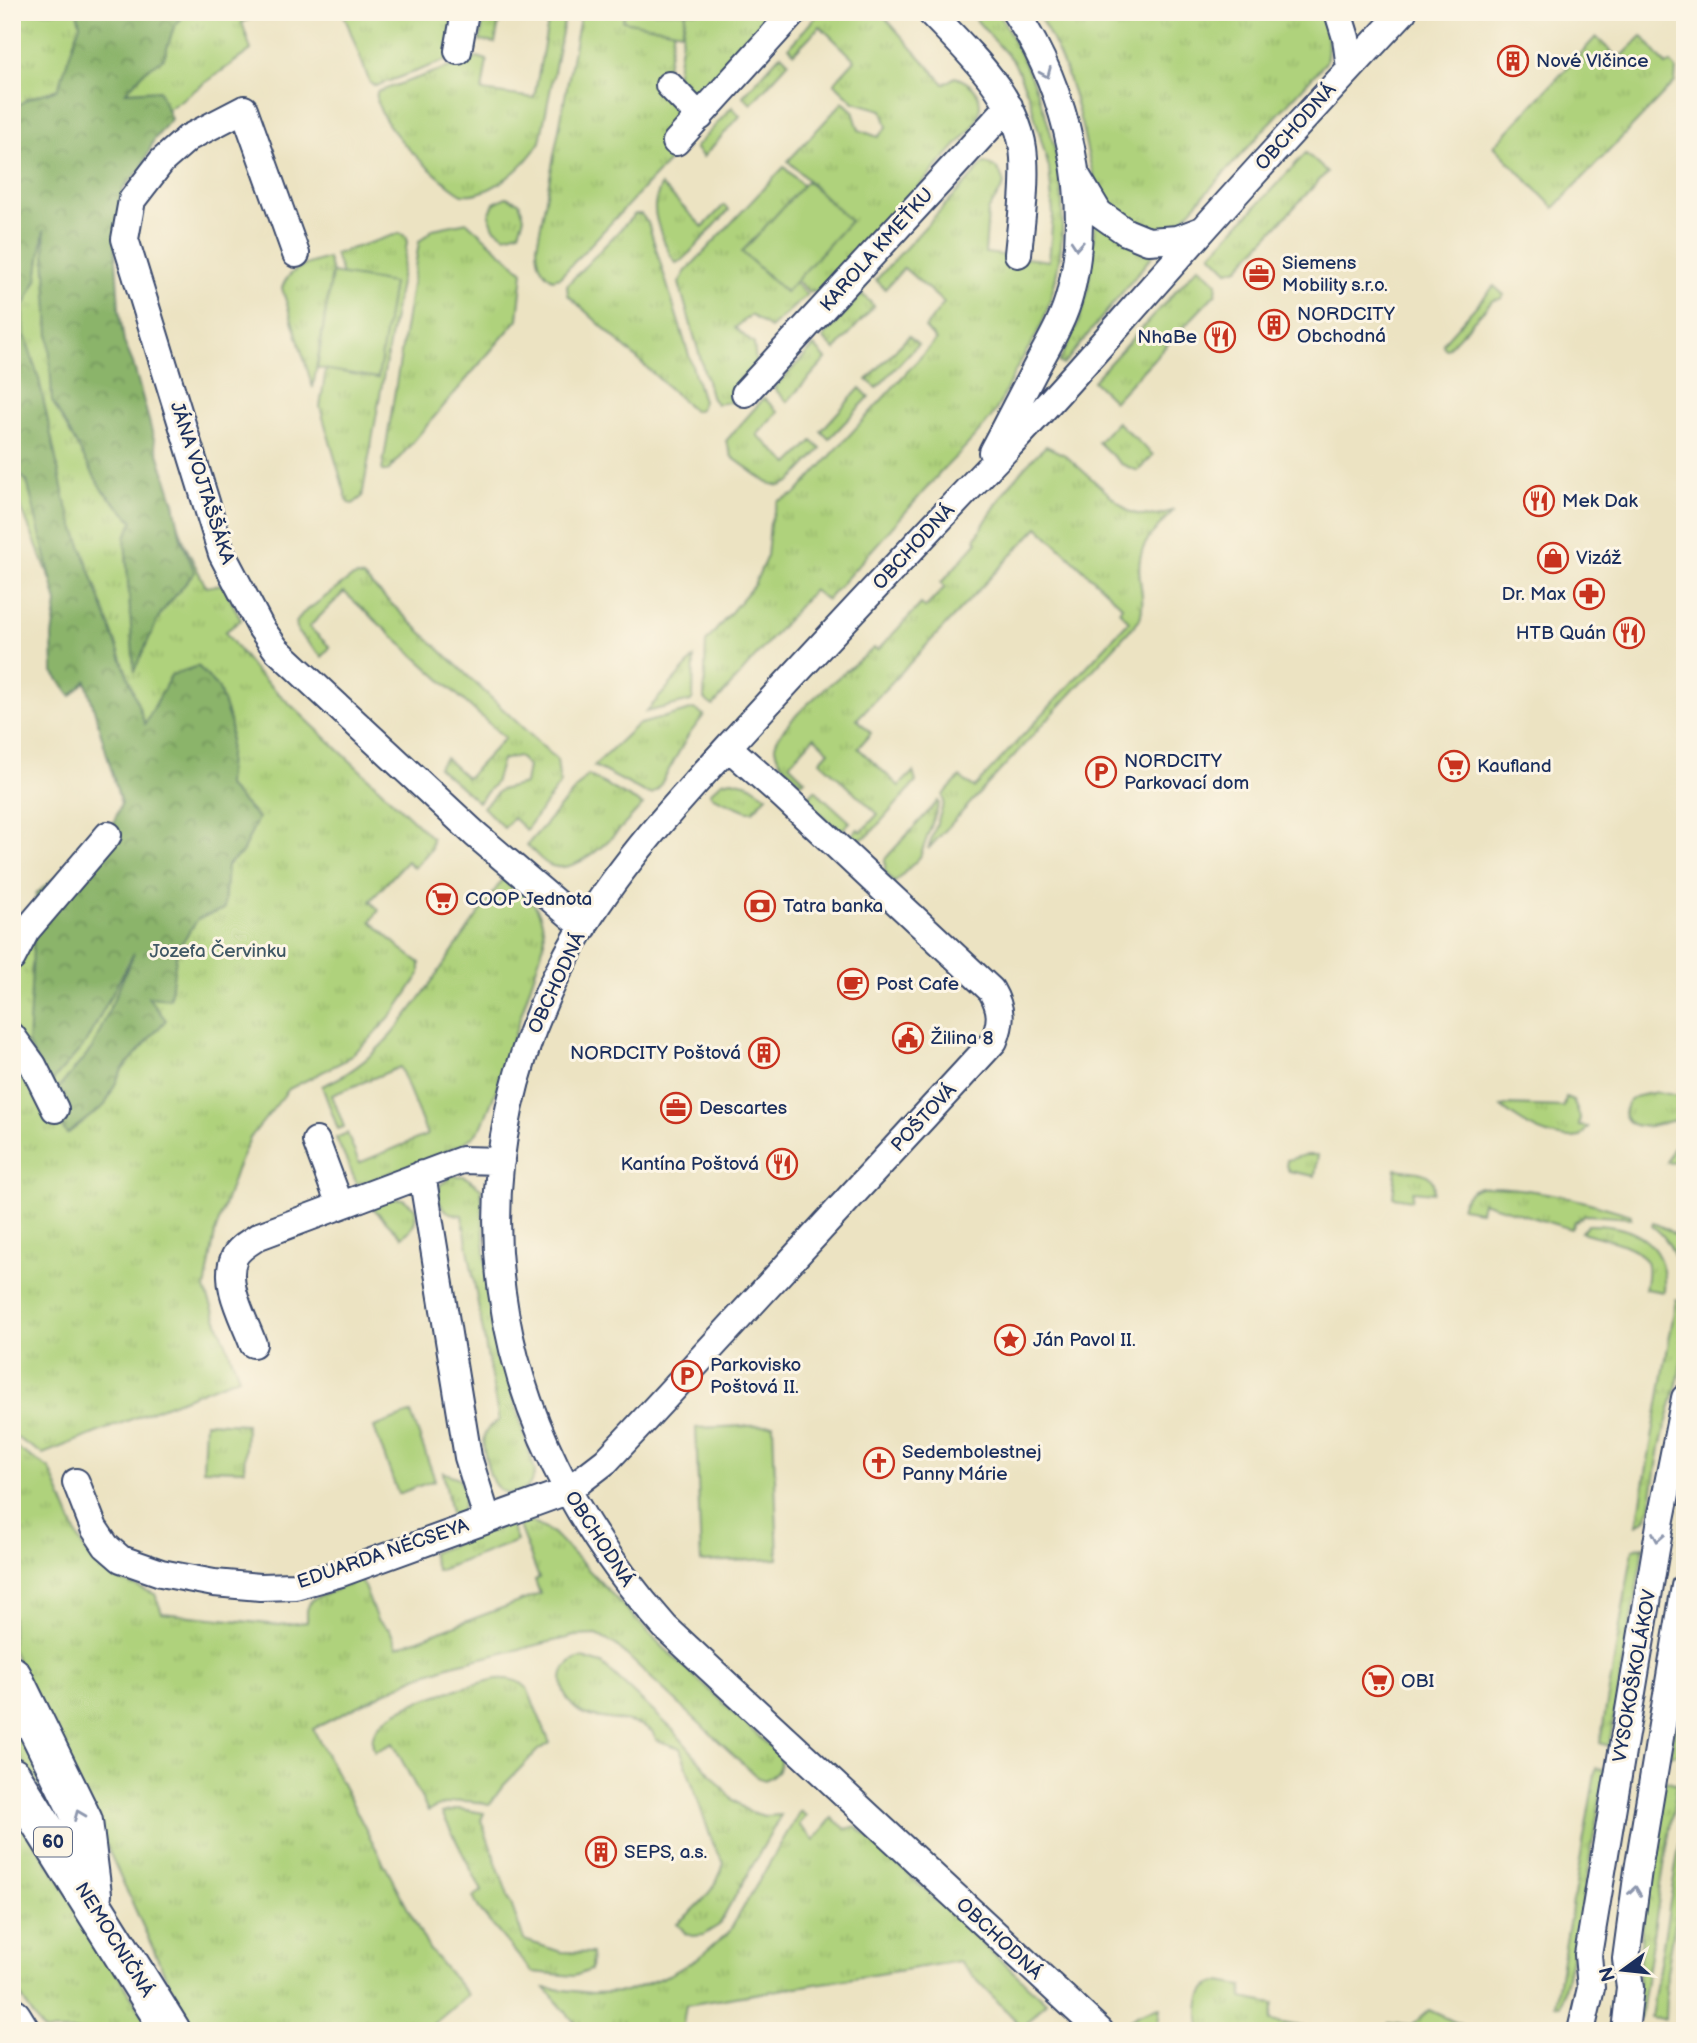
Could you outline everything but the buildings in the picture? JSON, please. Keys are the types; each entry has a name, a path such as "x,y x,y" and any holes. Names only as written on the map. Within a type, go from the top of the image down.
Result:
{"main road":[{"path":"12,1676 83,1821 93,1907"},
{"name":"NEMOCNIČNÁ","path":"12,1777 171,2031"},
{"path":"12,2018 20,2031"}],"street":[{"path":"458,51 465,12"},
{"path":"676,142 794,12"},
{"path":"930,12 977,61 1009,106 1016,122 1024,155 1024,195 1018,254"},
{"path":"978,479 1057,328 1070,294 1076,253 1077,176 1068,133 1048,75 1026,28 1015,12"},
{"path":"1338,12 1346,38 1350,68"},
{"name":"OBCHODNÁ","path":"1100,2031 665,1627 610,1560 567,1491 536,1426 510,1343 497,1243 501,1161 509,1111 521,1066 543,1004 584,926 617,876 728,747 1044,410 1204,229 1403,12"},
{"path":"669,85 700,117"},
{"name":"KAROLA KMEŤKU","path":"746,393 1009,106"},
{"name":"JÁNA VOJTAŠŠÁKA","path":"296,254 244,109 188,138 162,161 132,201 125,239 222,554 261,628 276,649 475,834 584,926"},
{"path":"1077,176 1099,213 1126,232 1148,241 1178,239 1204,229"},
{"name":"POŠTOVÁ","path":"567,1491 606,1461 720,1338 994,1041 1001,1022 999,1003 991,990 728,747"},
{"path":"12,958 26,930 108,835"},
{"path":"12,1037 33,1065 55,1109"},
{"path":"316,1141 340,1205"},
{"path":"253,1344 231,1284 235,1257 247,1244 259,1236 462,1160 501,1161"},
{"name":"EDUARDA NÉCSEYA","path":"422,1174 468,1457 487,1518"},
{"name":"VYSOKOŠKOLÁKOV","path":"1581,2031 1591,1987 1588,1955 1655,1558 1685,1398"},
{"name":"EDUARDA NÉCSEYA","path":"76,1482 94,1528 106,1546 121,1559 161,1573 260,1587 295,1586 341,1573 567,1491"},
{"name":"VYSOKOŠKOLÁKOV","path":"1625,2031 1630,1988 1626,1959 1640,1857 1685,1586"},
{"name":"VYSOKOŠKOLÁKOV","path":"1564,2031 1574,1983 1588,1955"},
{"name":"VYSOKOŠKOLÁKOV","path":"1609,2031 1613,1986 1626,1959"}],"green space":[{"name":"Jozefa Červinku","path":"12,12 267,12 242,22 251,50 167,110 139,142 116,183 108,274 124,342 185,545 206,587 223,584 241,620 225,632 257,673 432,838 431,849 414,868 407,861 370,901 379,910 371,921 420,963 420,974 396,1010 369,1040 344,1061 289,1089 250,1138 236,1170 215,1233 205,1289 239,1377 43,1454 12,1435 12,974 36,933 131,809 102,703 12,486"},
{"path":"77,12 187,12 174,27 164,58 143,73 126,92 159,90 171,119 154,140 142,168 123,189 115,243 124,342 133,363 174,503 181,539 195,572 161,613 134,671 125,538 133,521 102,490 52,401 44,230 37,280 23,308 25,335 39,379 65,501 145,724 171,675 198,666 219,689 231,725 227,786 258,818 242,853 227,865 224,909 198,919 177,950 170,999 148,997 166,1020 122,1070 105,1105 67,1134 46,1103 93,1047 134,953 85,1044 49,1085 28,1044 36,894 110,831 121,804 86,681 71,696 53,672 52,636 57,603 27,481 12,468 12,110 27,99 58,89 80,24"},
{"path":"343,12 454,12 447,60 376,86 370,83"},
{"path":"485,12 501,12 495,43 480,41"},
{"path":"550,12 566,12 540,142 507,178 484,191 462,194 423,163 395,134 378,104 377,92 478,57 487,60 482,91 534,98"},
{"path":"581,12 625,12 624,21 674,30 663,87 685,113 660,145 671,159 560,277 553,279 540,266 537,246"},
{"path":"625,12 686,12 682,32 623,21"},
{"path":"686,12 784,12 715,90 709,84 693,103 675,84"},
{"path":"820,12 880,12 944,84 955,77 970,85 978,96 980,110 974,126 820,296 813,290 810,293 796,280 850,221 788,161 843,102 853,111 859,130 878,137 887,127 882,110 854,102 834,83 855,60 820,26 794,53 789,47"},
{"path":"969,12 997,12 1002,19 1037,93 1050,130 1062,205 1061,244 1055,284 1042,324 998,408 982,429 827,600 813,590 713,706 704,699 706,642 754,585 767,556 770,523 778,501 796,494 936,340 925,328 944,303 904,268 885,289 876,280 984,163 998,170 1004,185 988,211 985,253 1049,261 1053,214 1049,168 1029,96 1014,62"},
{"path":"1036,12 1321,12 1328,37 1328,49 1326,62 1176,226 1154,228 1143,226 1122,215 1099,190 1069,81 1052,40"},
{"path":"1642,36 1666,65 1671,63 1676,69 1675,82 1554,208 1494,146 1596,37 1619,59"},
{"path":"781,54 789,62 751,104 743,96"},
{"path":"732,107 740,116 703,157 695,148"},
{"path":"1306,153 1327,172 1238,268 1228,271 1211,254"},
{"path":"784,167 803,186 742,252 785,292 794,282 807,295 770,328 751,315 735,328 754,344 756,364 746,399 717,404 712,399 679,283 685,272"},
{"path":"807,181 850,221 786,292 742,252"},
{"path":"661,185 703,227 724,205 729,210 683,260 676,263 665,244 655,212"},
{"path":"506,197 519,202 524,217 519,232 505,236 494,228 489,215 494,203"},
{"path":"635,214 641,214 648,223 703,401 700,409 694,411 568,295 567,285"},
{"path":"1095,220 1156,251 1063,365 1059,362 1078,323 1088,291"},
{"path":"467,222 523,272 518,319 388,471 382,471 419,242 433,229"},
{"path":"400,233 407,237 407,243 362,497 353,504 348,503 320,407 326,369 375,377 393,283 342,275 335,254"},
{"path":"328,258 332,273 313,388 282,288 294,271"},
{"path":"1199,266 1217,283 1216,293 1114,401 1093,381"},
{"path":"332,273 393,283 378,378 317,368"},
{"path":"1494,286 1504,295 1493,300 1447,349 1444,348 1443,343"},
{"path":"862,294 874,306 835,350 823,338"},
{"path":"909,336 918,344 877,388 867,380"},
{"path":"814,346 826,359 787,402 774,388"},
{"path":"860,388 869,397 829,439 821,431"},
{"path":"764,398 778,412 757,435 789,464 812,441 821,449 790,482 780,486 768,483 732,457 726,441"},
{"path":"1117,422 1153,455 1138,471 1121,464 1098,442"},
{"path":"1046,446 1065,455 1128,511 1151,516 1174,510 1147,540 1140,558 1140,619 928,849 944,803 943,795 960,777 974,788 1129,621 1119,611 1122,606 1038,527 857,719 871,733 858,748 899,786 913,772 916,782 869,835 857,841 848,839 858,829 861,832 878,814 820,761 829,751 814,737 789,764 805,780 801,783 776,753 778,738 800,711 874,648 878,650 921,604 925,608 945,587 941,583 977,542 975,539 1007,489 1024,467"},
{"path":"357,576 363,577 557,760 560,784 526,830 513,818 504,828 483,807 500,790 525,784 528,766 518,756 502,760 495,783 478,802 438,767 445,758 467,778 505,738 344,592 309,627 330,647 322,657 298,633 296,623 302,614"},
{"path":"694,658 691,701 646,712"},
{"path":"694,709 704,715 688,736 658,789 652,794 594,766 637,725"},
{"path":"588,775 643,805 590,856 564,867 548,865 527,845"},
{"path":"732,780 749,784 767,796 753,811 747,811 713,797 710,793 722,782"},
{"path":"815,790 850,822 840,832 806,800"},
{"path":"938,801 920,857 894,883 885,872 885,859"},
{"path":"505,876 529,897 539,912 544,944 499,1083 482,1126 475,1135 459,1146 357,1184 336,1138 347,1133 359,1163 427,1135 400,1067 332,1095 344,1127 338,1129 322,1086 361,1064 393,1033 421,998"},
{"path":"1658,1092 1685,1097 1685,1114 1682,1118 1649,1126 1634,1125 1628,1121 1624,1114 1625,1107 1632,1099"},
{"path":"1566,1097 1573,1100 1580,1117 1579,1126 1588,1127 1580,1137 1548,1134 1518,1120 1501,1107 1564,1107"},
{"path":"1685,1139 1685,1162 1667,1163 1672,1148"},
{"path":"1318,1155 1315,1176 1289,1171 1286,1166 1287,1160"},
{"path":"1396,1169 1428,1176 1434,1185 1433,1193 1413,1191 1412,1200 1393,1197"},
{"path":"452,1176 464,1176 481,1188 488,1298 493,1328 535,1471 530,1484 514,1494 495,1485 484,1451 485,1434 499,1421 462,1215 450,1213 442,1207 439,1197 440,1185"},
{"path":"1480,1187 1557,1195 1631,1215 1631,1218 1586,1215 1574,1222 1571,1229 1482,1202 1480,1211 1461,1208 1468,1194"},
{"path":"390,1198 403,1199 415,1208 416,1217 413,1224 402,1237 371,1206"},
{"path":"1653,1223 1671,1232 1681,1242 1685,1276 1669,1244 1652,1226"},
{"path":"1587,1225 1619,1228 1644,1239 1660,1260 1664,1274 1664,1292 1645,1289 1647,1268 1642,1255 1617,1242 1581,1232"},
{"path":"1676,1300 1685,1301 1685,1342 1660,1447 1650,1508 1645,1519 1637,1525"},
{"path":"411,1413 435,1480 398,1494 374,1427"},
{"path":"205,1422 246,1424 244,1470 203,1469"},
{"path":"773,1425 778,1559 701,1562 696,1428"},
{"path":"12,1445 50,1469 76,1533 97,1566 112,1577 155,1594 162,1613 279,1625 307,1622 307,1610 311,1600 361,1579 377,1620 390,1630 397,1647 540,1594 535,1580 539,1578 517,1521 530,1521 553,1533 661,1645 780,1756 779,1768 765,1780 757,1777 616,1645 597,1635 575,1636 452,1665 416,1677 313,1729 429,1949 468,1995 425,2031 194,2031 165,1975 79,1785 12,1650"},
{"path":"443,1472 459,1478 466,1493 461,1514 452,1518"},
{"path":"510,1523 517,1541 437,1571 431,1553"},
{"path":"1644,1546 1609,1746 1600,1743 1633,1549"},
{"path":"582,1658 602,1664 673,1730 732,1799 748,1811 764,1816 781,1815 719,1925 703,1935 686,1934 677,1923 706,1897 717,1881 724,1863 713,1844 680,1748 656,1740 646,1727 584,1714 576,1709 569,1702 562,1684 566,1668"},
{"path":"1685,1671 1684,1747 1680,1753 1670,1755"},
{"path":"496,1679 513,1680 527,1688 550,1743 538,1750 503,1786 489,1805 458,1801 428,1811 393,1743 375,1752 373,1737 381,1723 418,1702"},
{"path":"12,1706 86,1866 12,1743"},
{"path":"1596,1768 1605,1770 1578,1929 1560,2006 1555,2005"},
{"path":"1665,1780 1677,1784 1640,2018 1635,2017 1644,1906"},
{"path":"12,1805 153,2031 43,2031 12,1982"},
{"path":"459,1809 484,1813 481,1820 524,1940 561,1952 592,1953 591,1970 574,1976 532,1972 481,1912 473,1897 482,1891 442,1813"},
{"path":"800,1811 806,1816 799,1825 814,1840 832,1818 846,1829 856,1826 1046,2002 1023,2028 959,1961 686,2005 682,2031 582,2031 545,1988 592,1993 626,1992 671,1974 698,1958 729,1932"},
{"path":"1685,1811 1685,1861 1667,1972 1665,2019 1651,2017"},
{"path":"1685,1937 1685,2031 1679,2031 1679,1976"},
{"path":"1220,1982 1243,1986 1242,1998 1274,2004 1271,2021 1327,2031 1201,2031 1200,2000 1207,1988"},
{"path":"1160,2007 1157,2031 1127,2031 1125,2028 1134,2016"},
{"path":"1429,2010 1474,2031 1387,2031 1389,2023 1411,2026"}],"place":[{"name":"Nové Vlčince","path":"1513,61"},
{"name":"Siemens Mobility s.r.o.","path":"1259,274"},
{"name":"NORDCITY Obchodná","path":"1274,325"},
{"name":"NhaBe","path":"1220,337"},
{"name":"Mek Dak","path":"1539,501"},
{"name":"Vizáž","path":"1553,558"},
{"name":"Dr. Max","path":"1589,594"},
{"name":"HTB Quán","path":"1629,633"},
{"name":"Kaufland","path":"1454,766"},
{"name":"NORDCITY Parkovací dom","path":"1101,772"},
{"name":"COOP Jednota","path":"442,899"},
{"name":"Tatra banka","path":"760,906"},
{"name":"Post Cafe","path":"853,984"},
{"name":"Žilina 8","path":"908,1038"},
{"name":"NORDCITY Poštová","path":"764,1053"},
{"name":"Descartes","path":"676,1108"},
{"name":"Kantína Poštová","path":"782,1164"},
{"name":"Ján Pavol II.","path":"1010,1340"},
{"name":"Parkovisko Poštová II.","path":"687,1376"},
{"name":"Sedembolestnej Panny Márie","path":"879,1463"},
{"name":"OBI","path":"1378,1681"},
{"name":"SEPS, a.s.","path":"601,1852"}]}
